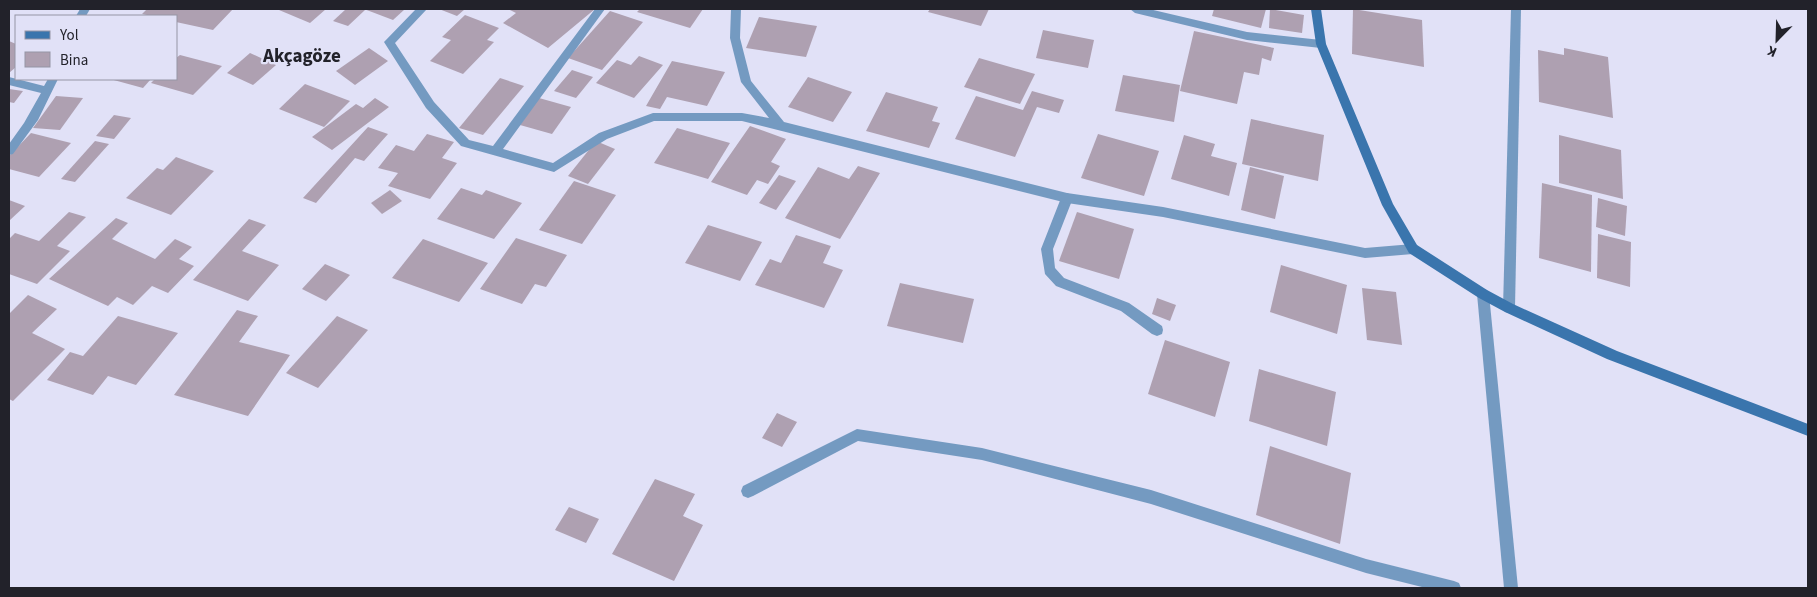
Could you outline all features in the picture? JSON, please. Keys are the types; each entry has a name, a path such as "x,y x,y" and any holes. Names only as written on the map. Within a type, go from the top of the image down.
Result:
{"street":[{"path":"422,9 389,42 430,105 465,143 554,168 603,136 653,117 742,117 1067,198 1163,212 1365,253 1413,249"},
{"path":"495,152 600,9"},
{"path":"736,9 735,38 746,82 780,125"},
{"path":"1135,9 1248,36 1321,44"},
{"path":"1316,9 1321,44 1388,205 1413,249 1483,294 1509,308 1612,355 1808,430"},
{"path":"1509,308 1516,9"},
{"path":"9,151 48,92 53,80"},
{"path":"9,81 48,92"},
{"path":"1067,198 1047,249 1049,270 1060,282 1125,307 1157,330"},
{"path":"1483,294 1512,588"},
{"path":"748,491 857,435 982,454 1151,497 1366,566 1454,588"}],"building":[{"path":"147,9 233,9 213,30 178,22 178,15 142,14"},
{"path":"326,9 310,23 279,10"},
{"path":"346,9 365,10 348,26 333,21"},
{"path":"364,9 405,9 393,20"},
{"path":"439,9 465,9 457,16"},
{"path":"508,9 595,9 548,48 503,23 516,13"},
{"path":"640,9 703,9 690,28 637,12"},
{"path":"930,9 989,9 981,26 928,12"},
{"path":"1214,9 1266,9 1261,28 1212,16"},
{"path":"1270,9 1304,15 1302,33 1269,28"},
{"path":"1353,9 1422,20 1424,67 1352,54"},
{"path":"610,11 643,22 602,70 568,58"},
{"path":"465,15 499,28 487,40 494,42 463,74 430,61 451,40 442,37"},
{"path":"759,17 817,26 806,57 746,48"},
{"path":"1043,30 1094,40 1088,68 1036,58"},
{"path":"1194,31 1274,48 1271,61 1262,58 1259,75 1244,72 1237,104 1180,91"},
{"path":"9,41 15,44 15,68 9,73"},
{"path":"369,48 388,61 355,85 336,71"},
{"path":"1564,48 1608,57 1613,118 1539,102 1538,50 1564,55"},
{"path":"250,53 276,65 253,85 227,73"},
{"path":"180,55 222,66 193,95 151,83 154,80 178,80 178,56"},
{"path":"639,56 663,65 634,98 596,83 617,60 631,65"},
{"path":"979,58 1035,74 1020,104 964,87"},
{"path":"672,61 725,72 707,106 667,97 660,109 646,106"},
{"path":"572,70 593,77 576,98 554,91"},
{"path":"1123,75 1180,85 1174,122 1115,111"},
{"path":"808,77 852,92 833,122 788,107"},
{"path":"500,78 524,86 483,135 459,128"},
{"path":"114,80 150,80 143,88"},
{"path":"305,84 350,101 324,127 279,109"},
{"path":"9,89 23,91 14,103 9,102"},
{"path":"1032,91 1064,100 1059,113 1037,107 1015,157 955,139 976,96 1023,110"},
{"path":"886,92 938,107 932,121 940,123 929,148 866,131"},
{"path":"56,96 83,98 60,130 33,128"},
{"path":"375,98 389,107 332,150 312,137 356,104 363,108"},
{"path":"539,98 571,107 552,134 520,125"},
{"path":"114,115 131,118 114,139 96,136"},
{"path":"1251,119 1324,135 1318,181 1242,164"},
{"path":"750,126 786,139 771,162 780,166 768,184 757,180 747,195 711,182"},
{"path":"368,127 388,134 364,161 355,158 316,203 303,198"},
{"path":"677,128 730,143 708,179 654,163"},
{"path":"31,133 71,143 39,177 9,169 9,156"},
{"path":"427,134 454,142 442,158 457,163 430,199 388,186 398,173 378,168 396,145 414,151"},
{"path":"1098,134 1159,151 1144,196 1081,178"},
{"path":"1184,135 1215,144 1211,156 1237,163 1229,196 1171,179"},
{"path":"1559,135 1621,150 1623,199 1559,183"},
{"path":"95,141 109,144 75,182 61,179"},
{"path":"596,141 615,149 588,184 568,176"},
{"path":"176,157 214,171 171,215 126,198 157,168 163,170"},
{"path":"858,166 880,173 840,239 785,218 818,167 849,179"},
{"path":"1250,167 1284,176 1275,219 1241,210"},
{"path":"779,175 796,181 776,210 759,203"},
{"path":"574,181 616,195 582,244 539,230"},
{"path":"1542,183 1592,195 1591,272 1539,258"},
{"path":"461,188 482,195 486,190 522,203 494,239 437,219"},
{"path":"390,190 402,201 382,214 371,203"},
{"path":"1598,198 1627,206 1625,236 1596,227"},
{"path":"9,200 25,206 9,221"},
{"path":"69,212 86,217 57,246 70,251 37,284 9,274 9,239 15,233 39,241"},
{"path":"1077,212 1134,229 1119,279 1059,261"},
{"path":"116,218 128,223 112,239 155,259 175,239 192,247 179,259 194,266 168,293 152,286 133,305 117,297 108,306 49,279"},
{"path":"249,219 266,225 242,251 279,265 248,301 193,280"},
{"path":"708,225 762,242 740,281 685,263"},
{"path":"1598,234 1631,242 1630,287 1597,278"},
{"path":"796,235 831,246 823,263 843,270 824,308 755,285 770,259 781,263"},
{"path":"516,238 567,255 546,287 535,284 522,304 480,289"},
{"path":"423,239 488,263 459,302 392,278"},
{"path":"325,264 350,275 326,301 302,289"},
{"path":"1281,265 1347,285 1337,334 1270,312"},
{"path":"900,283 974,299 963,343 887,326"},
{"path":"1362,288 1396,292 1402,345 1367,340"},
{"path":"28,295 57,309 32,333 65,349 13,401 9,399 9,314"},
{"path":"1157,298 1176,305 1170,321 1152,314"},
{"path":"237,310 258,316 239,342 290,355 248,416 174,395"},
{"path":"118,316 178,333 136,385 108,376 93,395 47,380 70,352 83,356"},
{"path":"337,316 368,330 318,388 286,373"},
{"path":"1165,340 1230,362 1215,417 1148,394"},
{"path":"1259,369 1336,392 1327,446 1249,421"},
{"path":"777,413 797,422 782,447 762,438"},
{"path":"1270,446 1351,473 1340,544 1256,515"},
{"path":"655,479 695,494 683,516 703,525 674,581 612,554"},
{"path":"569,507 599,519 586,543 555,530"}],"district":[{"name":"Akçagöze","path":"302,55"}]}
